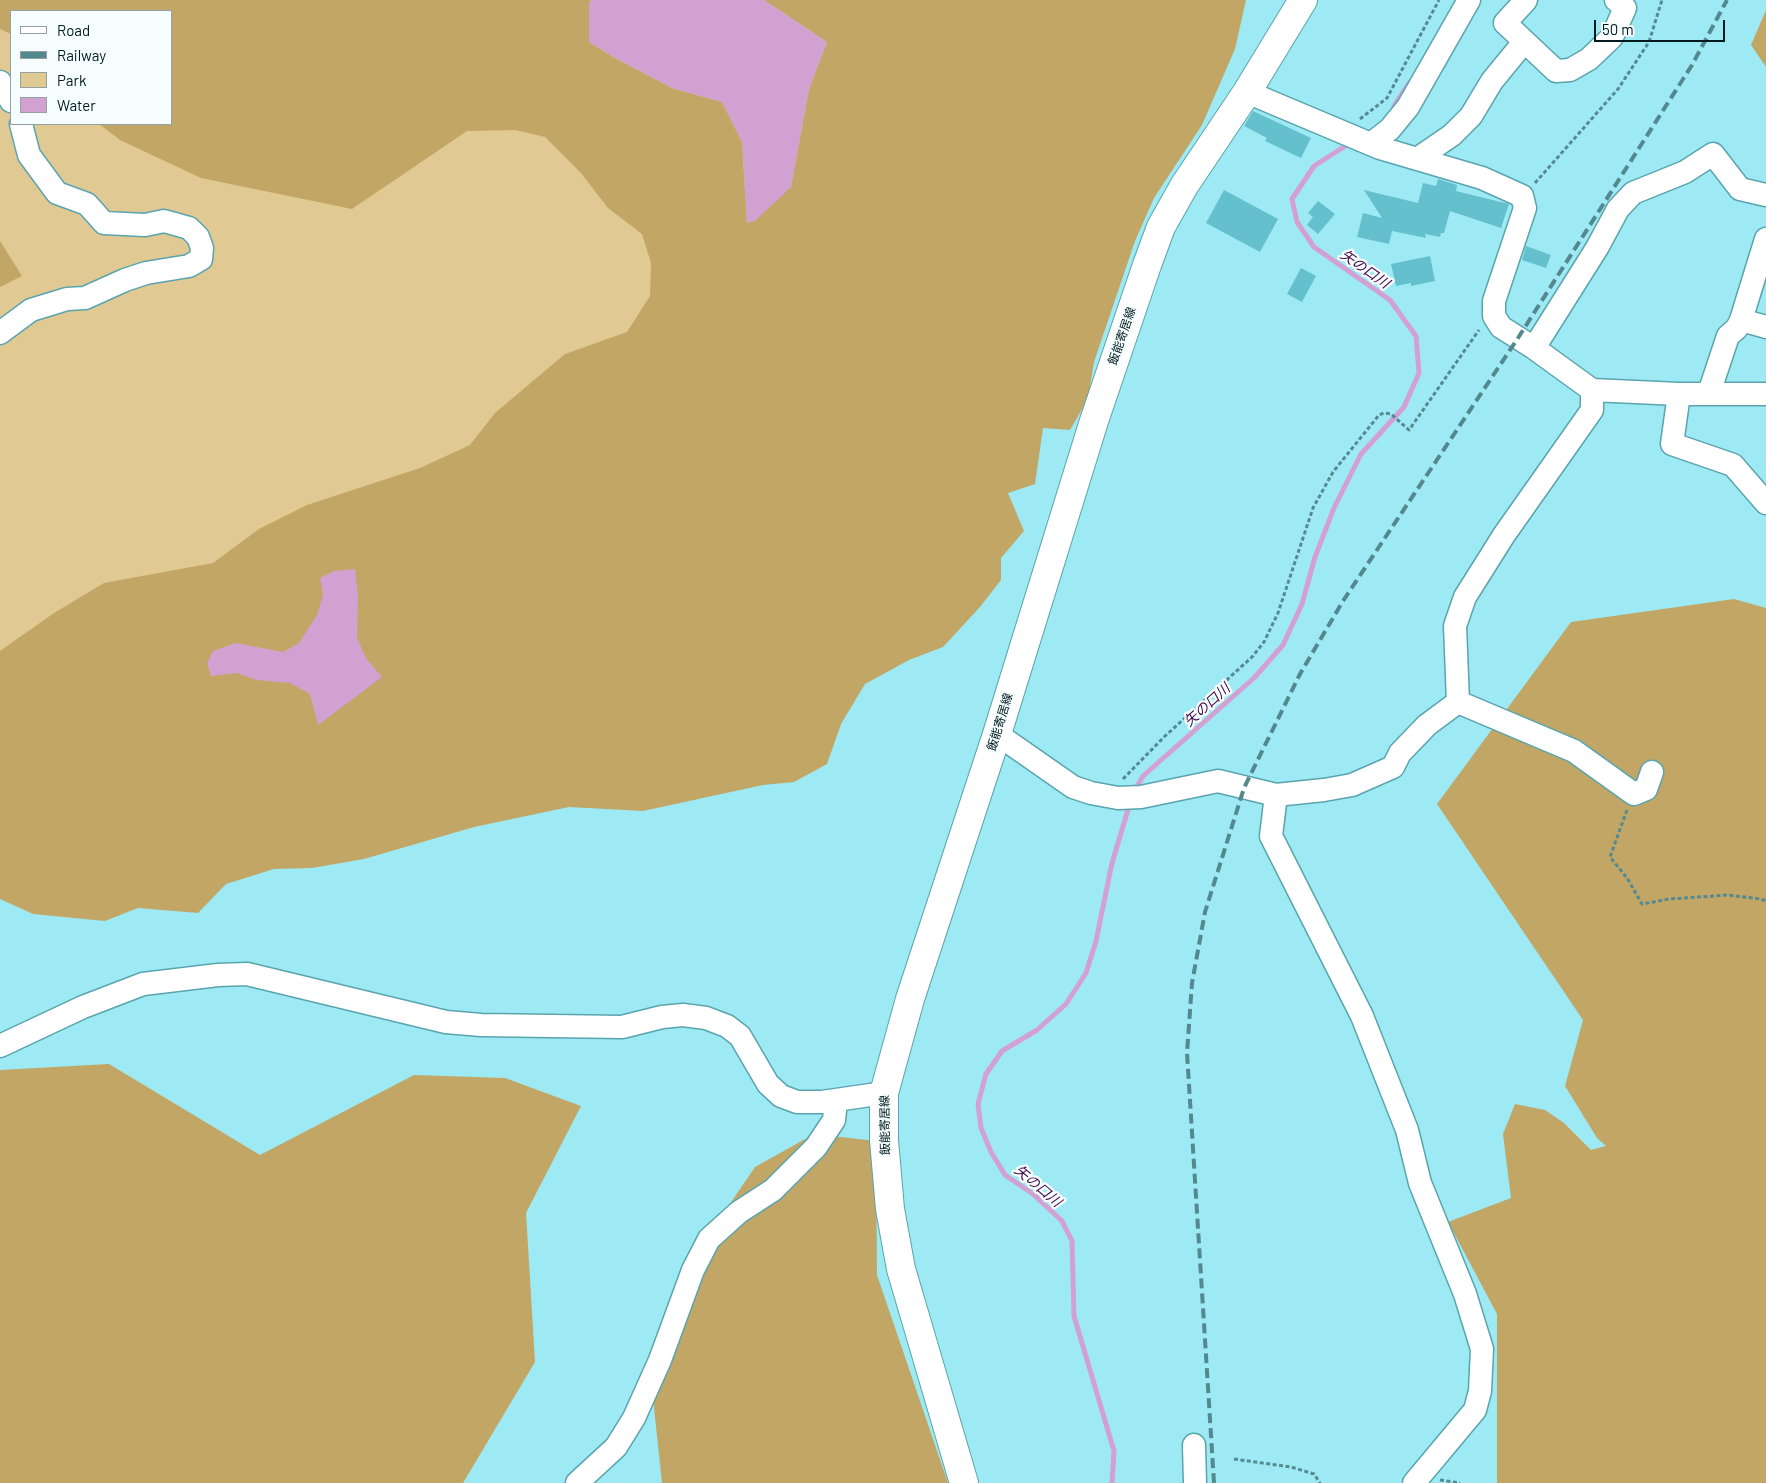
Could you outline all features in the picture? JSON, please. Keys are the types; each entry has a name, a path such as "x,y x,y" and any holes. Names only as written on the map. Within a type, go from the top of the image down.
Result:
{"main road":[{"name":"飯能寄居線","path":"964,1483 901,1269 884,1140 884,1093 910,999 997,734 1094,421 1158,234 1184,186 1247,92 1303,0"}],"street":[{"path":"1370,143 1390,129 1408,107 1469,0"},
{"path":"1526,0 1505,23 1556,71 1570,70 1589,59 1612,37 1625,8 1616,0"},
{"path":"1417,159 1452,135 1471,116 1492,81 1524,42"},
{"path":"0,82 10,99"},
{"path":"1247,92 1370,143 1482,178 1522,196 1525,208 1494,301 1494,316 1501,327 1534,348 1592,390 1679,394 1766,394"},
{"path":"0,333 31,310 67,299 85,298 125,280 146,273 189,266 201,259 200,242 189,228 178,223 164,221 145,225 104,223 87,204 57,193 30,155 22,125"},
{"path":"1534,348 1597,248 1618,210 1633,193 1685,172 1713,154 1740,189 1766,195"},
{"path":"1709,393 1728,336 1737,328 1741,320 1766,242"},
{"path":"1741,320 1766,327"},
{"path":"1458,702 1455,626 1465,598 1504,535 1592,410 1592,390"},
{"path":"1679,394 1672,444 1733,465 1766,504"},
{"path":"997,734 1073,787 1113,798 1141,797 1218,781 1276,795 1352,785 1393,767 1406,746 1427,725 1458,702"},
{"path":"1458,702 1574,751 1634,794 1646,789 1652,772"},
{"path":"1276,795 1271,836 1362,1016 1407,1130 1420,1183 1465,1294 1482,1349 1480,1391 1474,1410 1414,1483"},
{"path":"0,1046 83,1007 143,984 218,975 247,974 455,1023 622,1027 662,1017 683,1015 706,1018 727,1026 740,1036 768,1084 781,1096 798,1102 836,1101 884,1093"},
{"path":"577,1483 616,1447 634,1418 660,1360 693,1270 709,1239 739,1212 773,1190 816,1147 834,1120 836,1101"},
{"path":"1194,1446 1195,1483"}],"path":[{"path":"1345,132 1387,98 1439,0"},
{"path":"1522,196 1618,89 1649,42 1662,0"},
{"path":"1113,798 1128,771 1252,657 1264,642 1278,613 1313,508 1333,472 1379,415 1384,412 1391,414 1409,430 1494,309"},
{"path":"1634,794 1610,857 1627,878 1642,904 1669,898 1728,895 1761,898 1766,901"},
{"path":"1234,1460 1291,1467 1314,1474 1320,1483"}],"green space":[{"path":"0,0 903,0 905,289 0,706"}],"shaded area":[{"path":"0,0 592,0 589,3 589,42 672,88 722,102 742,142 747,223 791,187 809,89 827,42 764,0 1246,0 1235,49 1202,125 1154,198 1135,241 1094,362 1088,399 1070,430 1043,428 1035,484 1008,493 1024,531 1001,558 1001,580 980,607 943,647 909,660 865,684 841,724 827,764 794,782 763,785 643,811 569,807 474,827 364,859 312,868 274,869 226,884 198,913 138,908 105,921 33,914 0,899 0,651 54,613 104,583 213,563 259,529 307,505 420,468 470,445 495,413 565,354 627,332 650,296 651,263 642,234 608,208 581,173 545,137 515,130 467,131 352,209 201,178 120,140 100,125 172,125 172,10 10,10 10,34 0,29"},
{"path":"1766,10 1766,67 1751,45"},
{"path":"0,241 22,276 0,287"},
{"path":"1734,599 1766,608 1766,1483 1497,1483 1497,1314 1448,1222 1511,1198 1503,1134 1515,1104 1545,1110 1564,1123 1591,1150 1606,1146 1597,1138 1565,1086 1583,1020 1437,804 1571,622"},
{"path":"109,1064 260,1155 414,1075 505,1078 581,1106 526,1213 535,1362 463,1483 0,1483 0,1070"},
{"path":"814,1134 876,1141 877,1275 948,1483 662,1483 652,1389 714,1227 755,1167"}],"water":[{"path":"592,0 764,0 827,42 809,89 791,187 755,221 747,223 742,142 722,102 672,88 589,42 589,3"},
{"path":"355,569 358,595 357,638 366,658 382,677 318,725 310,694 290,683 256,680 237,673 211,676 207,663 213,651 236,643 283,652 299,643 317,615 323,595 320,578 334,571"}],"building":[{"path":"1253,111 1311,138 1301,158 1265,141 1267,138 1244,126"},
{"path":"1438,179 1457,185 1456,191 1509,204 1501,228 1450,211 1444,233 1441,233 1440,237 1425,234 1426,238 1392,231 1389,244 1357,237 1363,213 1382,218 1364,190 1418,203 1423,183 1436,186"},
{"path":"1224,190 1278,219 1260,252 1206,223"},
{"path":"1318,201 1335,214 1318,234 1307,225 1313,217 1308,213"},
{"path":"1526,246 1551,255 1546,268 1522,260"},
{"path":"1430,256 1435,281 1411,286 1411,283 1396,286 1391,264"},
{"path":"1301,268 1316,276 1302,302 1287,294"}],"waterway":[{"name":"矢の口川","path":"1394,106 1409,83"},
{"name":"矢の口川","path":"1135,790 1143,776 1254,678 1283,645 1302,604 1315,557 1334,508 1361,454 1404,407 1419,373 1416,336 1390,300 1314,247 1297,222 1292,199 1314,166 1350,143"},
{"name":"矢の口川","path":"1112,1483 1114,1451 1074,1316 1072,1241 1062,1221 1033,1194 1005,1175 991,1152 981,1128 978,1104 986,1074 1002,1051 1037,1030 1066,1004 1086,973 1096,941 1112,863 1130,803"}],"railway":[{"path":"1214,1483 1187,1053 1192,983 1205,912 1244,788 1300,674 1343,601 1518,338 1692,65 1727,0"}]}
